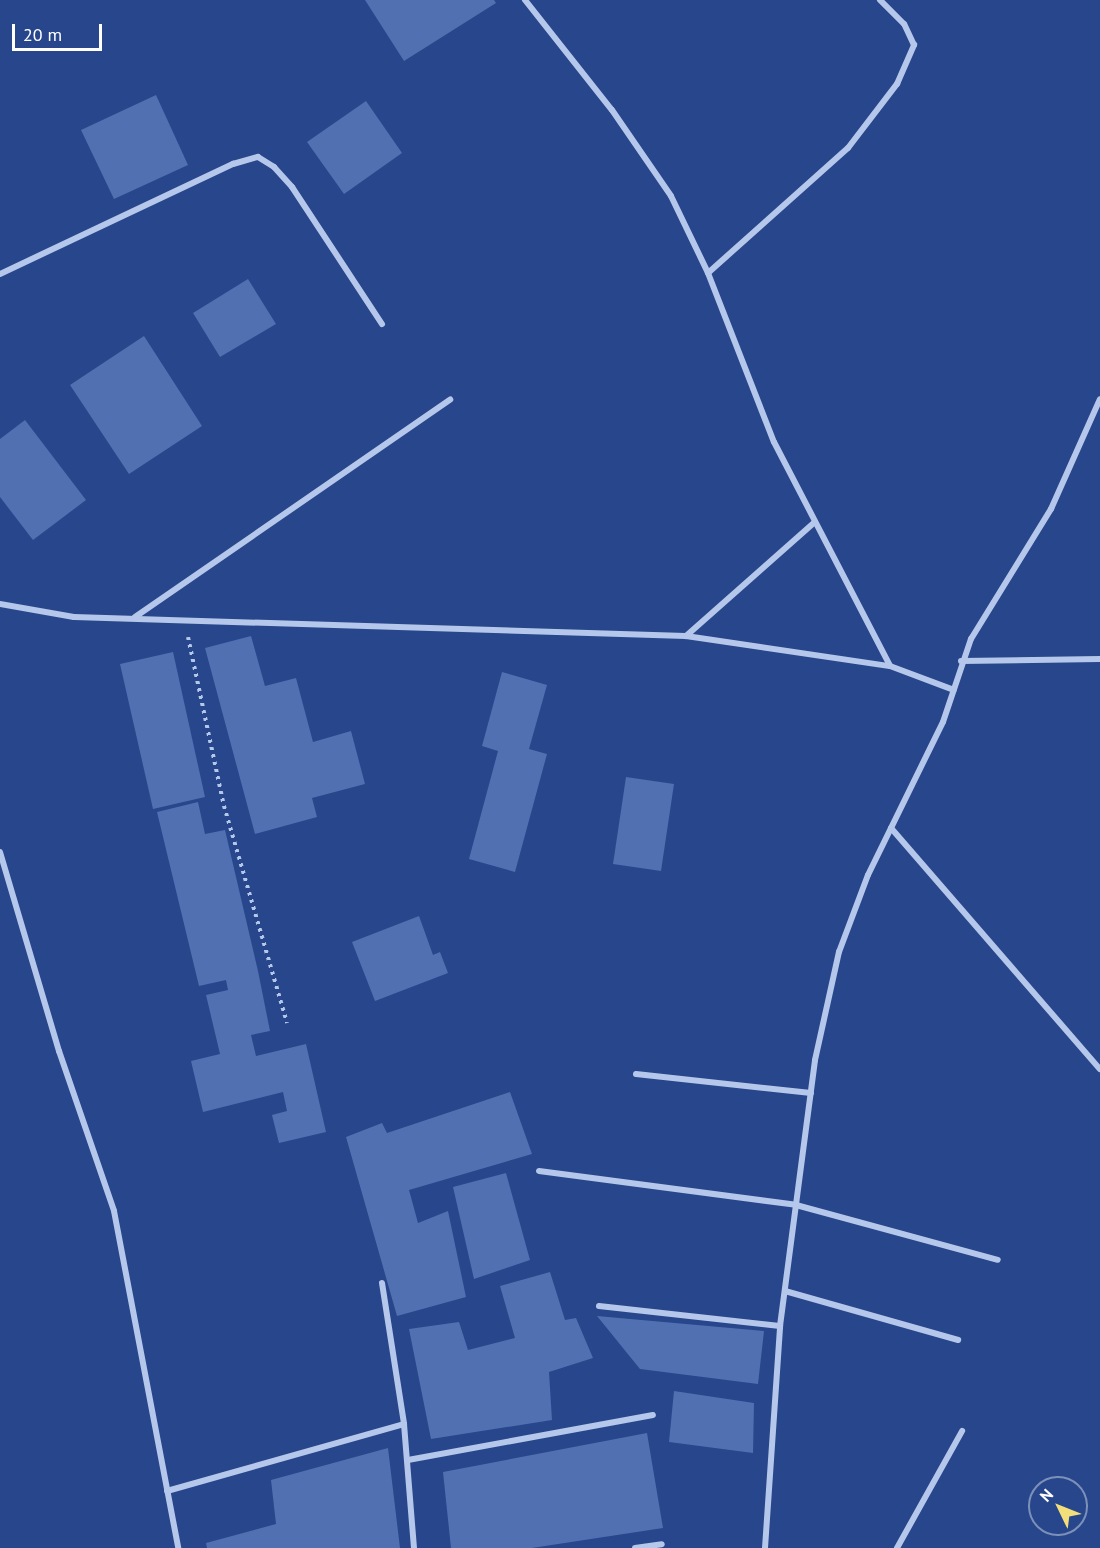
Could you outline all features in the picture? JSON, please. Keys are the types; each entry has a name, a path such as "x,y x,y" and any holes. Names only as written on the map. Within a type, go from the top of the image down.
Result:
{"street":[{"path":"525,0 648,160 671,196 708,273 774,442 890,666"},
{"path":"708,273 848,148 897,84 914,45 904,24 880,0"},
{"path":"0,274 233,164 258,157 274,166 292,187 382,324"},
{"path":"765,1548 780,1326 811,1093 839,952 854,908 943,722 961,661 989,606 1052,509 1100,399"},
{"path":"134,618 450,400"},
{"path":"686,636 815,522"},
{"path":"0,604 74,617 184,618 686,636 890,666 954,690"},
{"path":"961,661 1100,659"},
{"path":"891,828 1100,1069"},
{"path":"0,852 59,1051 114,1211 178,1548"},
{"path":"636,1074 811,1093"},
{"path":"539,1171 796,1205 998,1260"},
{"path":"382,1283 404,1424 414,1548"},
{"path":"785,1291 958,1340"},
{"path":"599,1306 780,1326"},
{"path":"408,1460 653,1415"},
{"path":"168,1491 404,1424"},
{"path":"897,1548 962,1431"},
{"path":"635,1548 662,1544"}],"path":[{"path":"184,618 224,806 287,1023"}],"building":[{"path":"365,0 494,0 496,3 404,61"},
{"path":"156,95 188,165 114,199 81,130"},
{"path":"366,101 402,153 344,194 307,142"},
{"path":"248,279 276,324 220,357 193,313"},
{"path":"144,336 202,426 129,474 70,385"},
{"path":"25,420 86,500 33,540 0,497 0,439"},
{"path":"251,636 265,686 296,678 313,742 351,731 365,784 312,798 317,817 255,834 205,648"},
{"path":"173,652 205,797 153,809 120,664"},
{"path":"502,672 547,685 529,749 547,754 515,872 469,859 498,751 482,746"},
{"path":"626,777 674,784 661,871 613,864"},
{"path":"198,802 205,834 225,830 258,971 270,1031 251,1035 256,1056 306,1044 326,1132 279,1143 272,1115 287,1111 283,1092 203,1112 191,1061 220,1054 206,995 228,990 226,980 199,986 157,812"},
{"path":"419,916 433,955 440,952 448,973 375,1001 352,942"},
{"path":"510,1092 532,1154 409,1190 418,1223 448,1211 466,1297 397,1316 346,1137 382,1123 387,1133"},
{"path":"506,1173 530,1260 474,1279 453,1187"},
{"path":"550,1272 565,1320 576,1318 593,1358 549,1372 552,1420 431,1439 409,1329 459,1322 468,1350 515,1338 500,1286"},
{"path":"597,1316 764,1331 758,1384 640,1369"},
{"path":"674,1391 754,1403 753,1453 669,1442"},
{"path":"647,1433 663,1528 532,1548 451,1548 443,1472"},
{"path":"388,1448 400,1548 207,1548 206,1543 276,1524 271,1480"}]}
